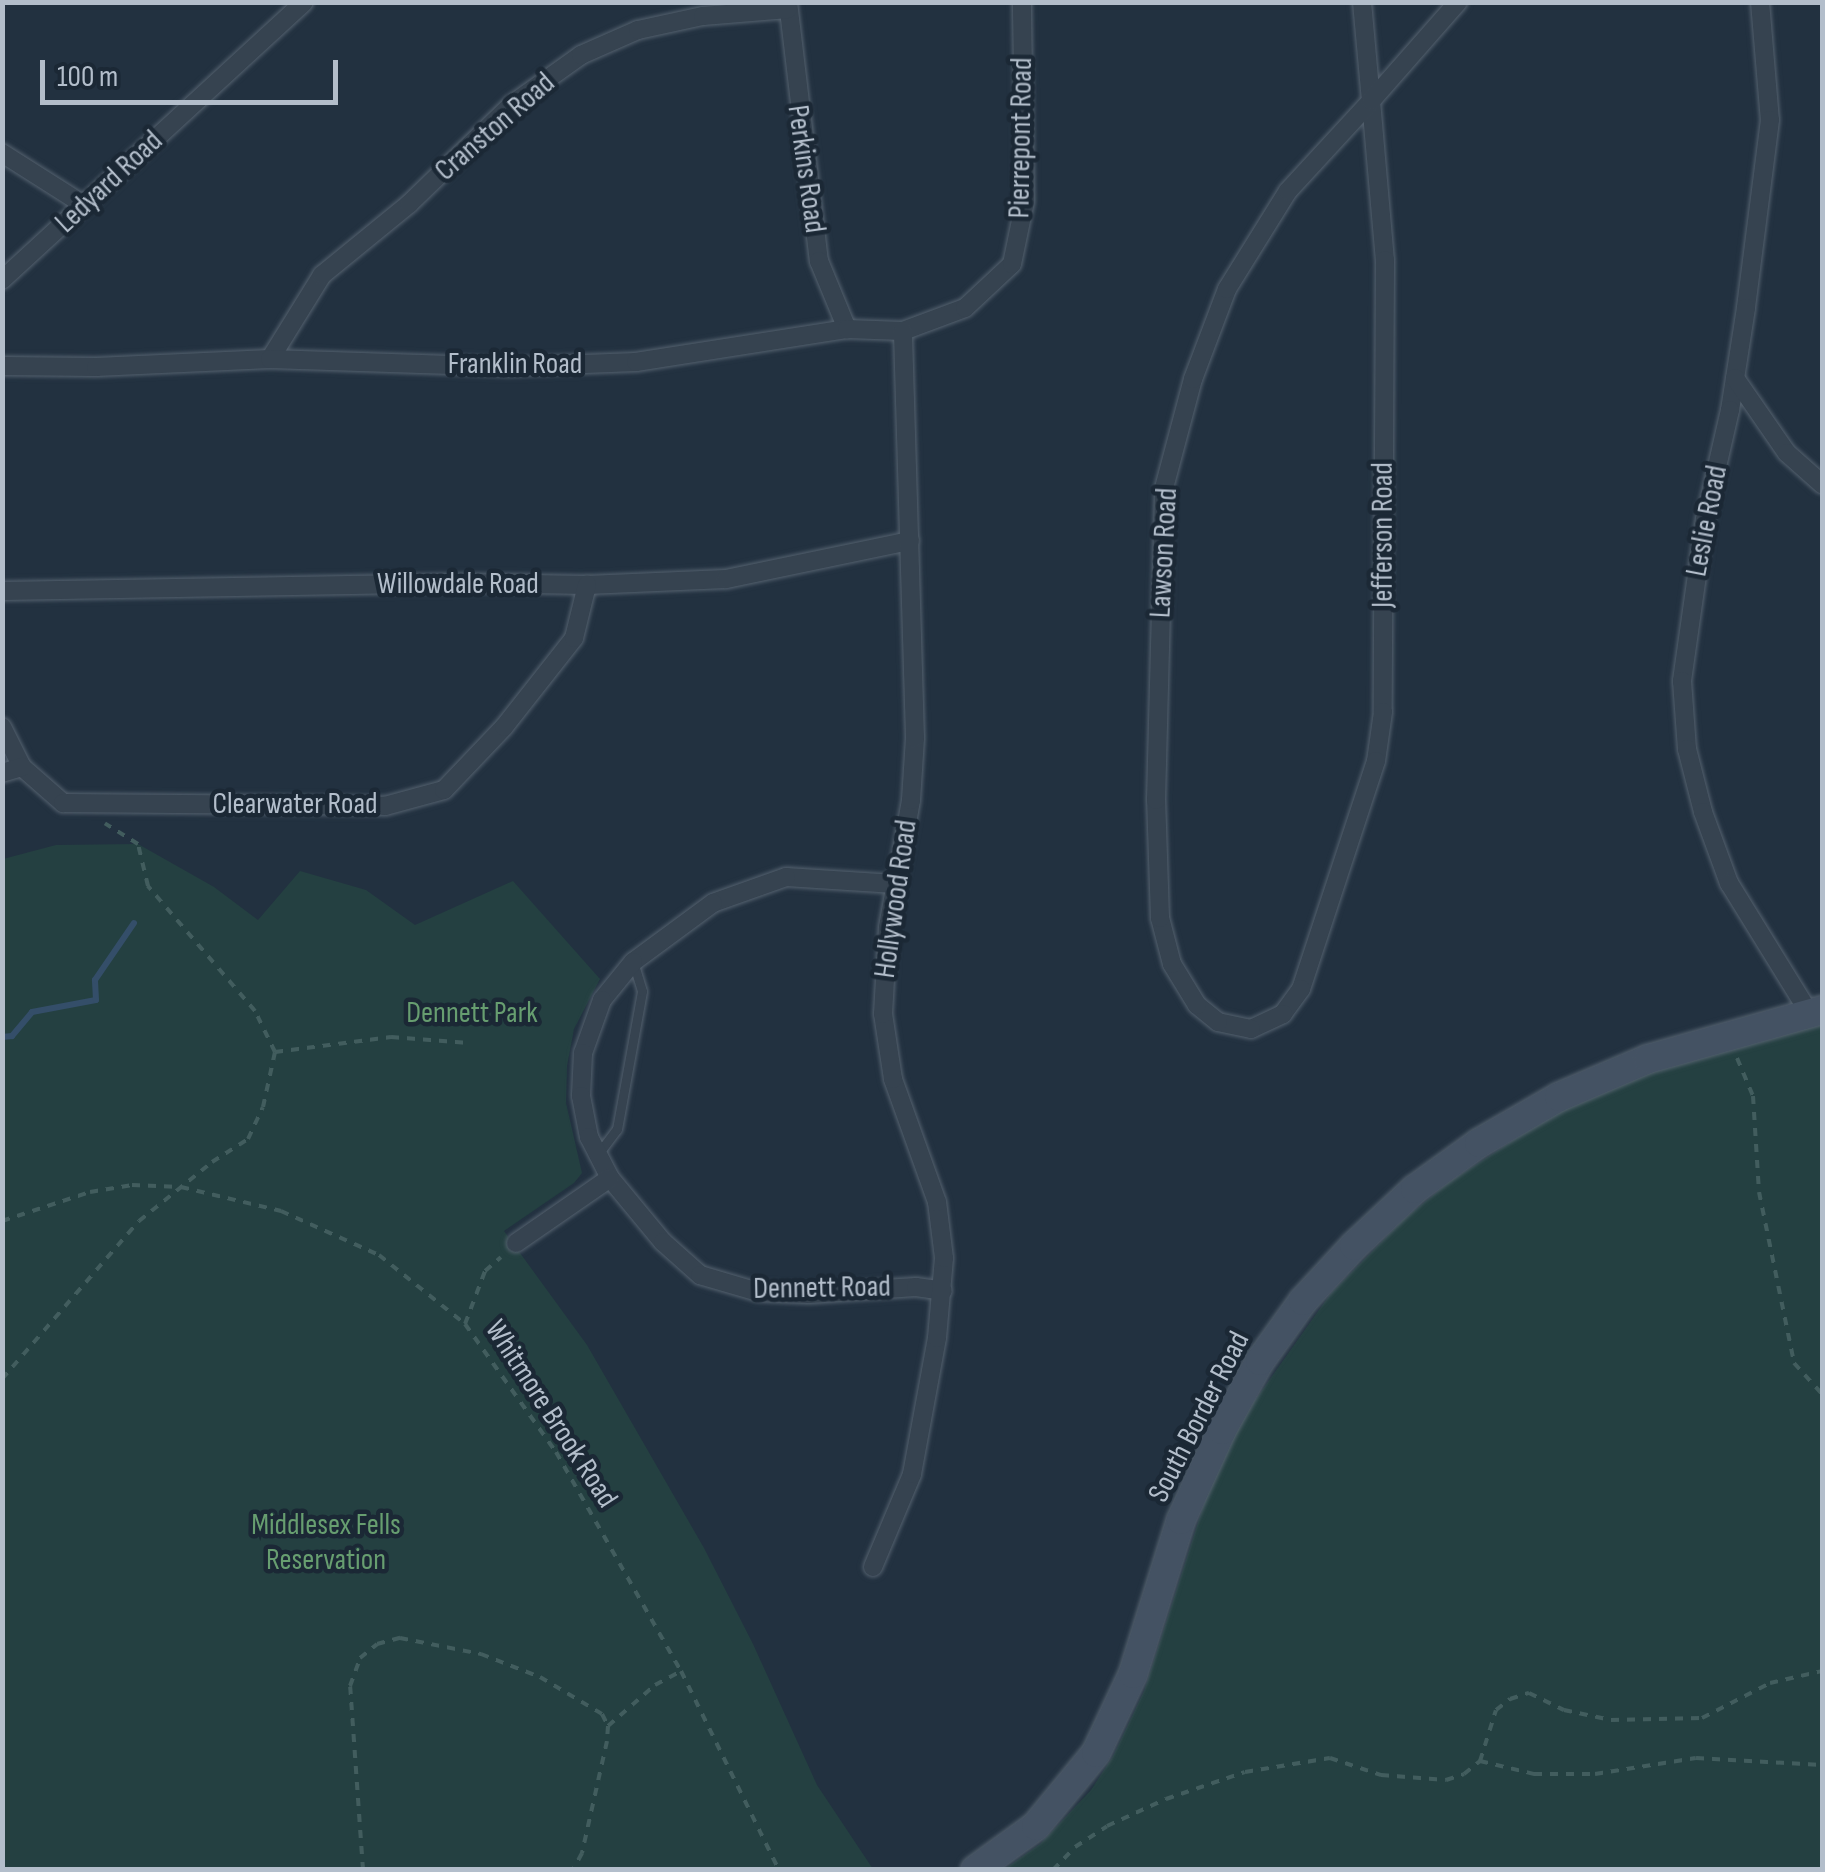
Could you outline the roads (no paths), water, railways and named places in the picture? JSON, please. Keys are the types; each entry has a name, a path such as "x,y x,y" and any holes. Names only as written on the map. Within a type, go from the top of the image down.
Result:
{"main road":[{"name":"South Border Road","path":"975,1870 1053,1810 1102,1743 1134,1674 1181,1520 1260,1361 1304,1301 1415,1189 1479,1143 1559,1097 1648,1060 1816,1012"}],"street":[{"name":"Ledyard Road","path":"2,280 304,2"},
{"name":"Pierrepont Road","path":"1006,269 1012,264 1025,200 1022,2"},
{"name":"Jefferson Road","path":"1251,1030 1283,1014 1301,990 1376,761 1383,712 1385,260 1362,2"},
{"name":"Lawson Road","path":"1251,1030 1218,1022 1197,1006 1172,964 1160,918 1156,800 1164,488 1193,379 1227,289 1288,191 1458,2"},
{"name":"Leslie Road","path":"1760,2 1770,120 1735,378 1705,520 1682,681 1688,749 1703,812 1730,882 1816,1012"},
{"name":"Perkins Road","path":"788,6 819,261 847,330"},
{"name":"Cranston Road","path":"270,358 322,275 409,204 511,106 581,55 638,30 702,16 788,6"},
{"path":"2,152 84,206"},
{"name":"Franklin Road","path":"2,366 96,367 270,358 508,367 636,362 847,330 903,331 964,308 1006,269"},
{"name":"Hollywood Road","path":"872,1567 912,1474 943,1291 940,1216 898,1097 886,1040 884,966 914,770 903,331"},
{"path":"1735,378 1787,453 1822,484"},
{"name":"Willowdale Road","path":"2,592 467,582 587,585 726,578 910,541"},
{"name":"Clearwater Road","path":"22,767 63,803 385,806 444,790 504,728 574,638 587,585"},
{"path":"2,727 22,767 2,773"},
{"name":"Dennett Road","path":"895,884 810,876 752,886 713,903 633,962 602,1000 583,1054 582,1108 597,1154 610,1178 682,1262 723,1284 796,1294 906,1287 943,1291"},
{"path":"516,1244 610,1178"}],"lane":[{"path":"597,1154 617,1129 642,991 633,962"}],"waterway":[{"path":"2,1037 12,1036 32,1012 96,1000 95,980 134,923"}],"park label":[{"name":"Dennett Park","path":"472,1013"},
{"name":"Middlesex Fells Reservation","path":"326,1542"}]}
